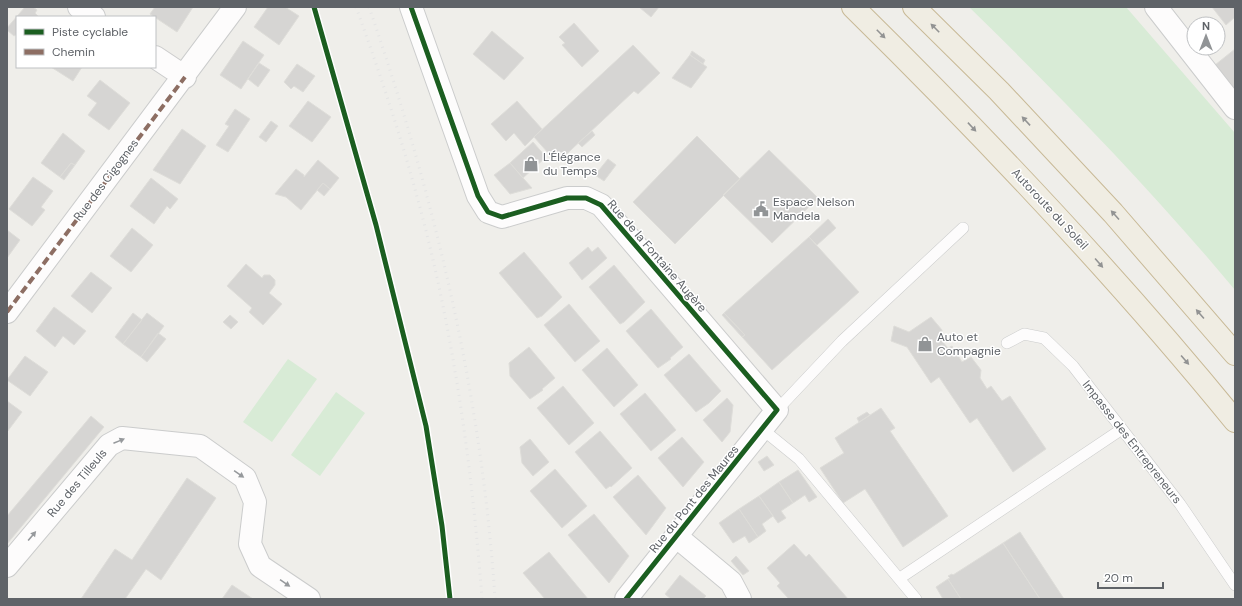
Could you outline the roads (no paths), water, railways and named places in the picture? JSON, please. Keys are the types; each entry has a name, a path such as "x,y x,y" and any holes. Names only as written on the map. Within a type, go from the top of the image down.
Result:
{"highway":[{"name":"Autoroute du Soleil","path":"853,7 938,91 1077,237 1193,369 1235,421"},
{"path":"914,7 999,91 1113,213 1235,354"}],"street":[{"path":"79,7 92,16"},
{"name":"Rue des Cigognes","path":"7,312 185,77 235,7"},
{"name":"Rue de la Fontaine Augère","path":"411,7 478,196 488,212 502,217 567,198 586,198 601,205 777,410"},
{"path":"1156,7 1235,108"},
{"path":"156,58 185,77"},
{"name":"Rue du Pont des Maures","path":"626,599 777,410"},
{"name":"Rue des Tilleuls","path":"7,566 109,445 122,438 200,446 246,478 255,502 250,544 260,566 309,599"},
{"path":"676,537 731,582 740,599"}],"lane":[{"path":"777,410 842,341 963,228"},
{"name":"Impasse des Entrepreneurs","path":"1007,343 1024,334 1044,338 1073,366 1180,504 1235,586"},
{"path":"762,429 799,459 916,599"},
{"path":"900,578 1122,429"}],"railway":[{"path":"356,7 403,146 429,242 440,292 459,394 473,497 482,599"},
{"path":"369,7 415,152 452,299 467,373 479,448 489,523 495,599"}],"place":[{"name":"L'Élégance du Temps","path":"531,164"},
{"name":"Espace Nelson Mandela","path":"761,209"},
{"name":"Auto et Compagnie","path":"925,344"}]}
